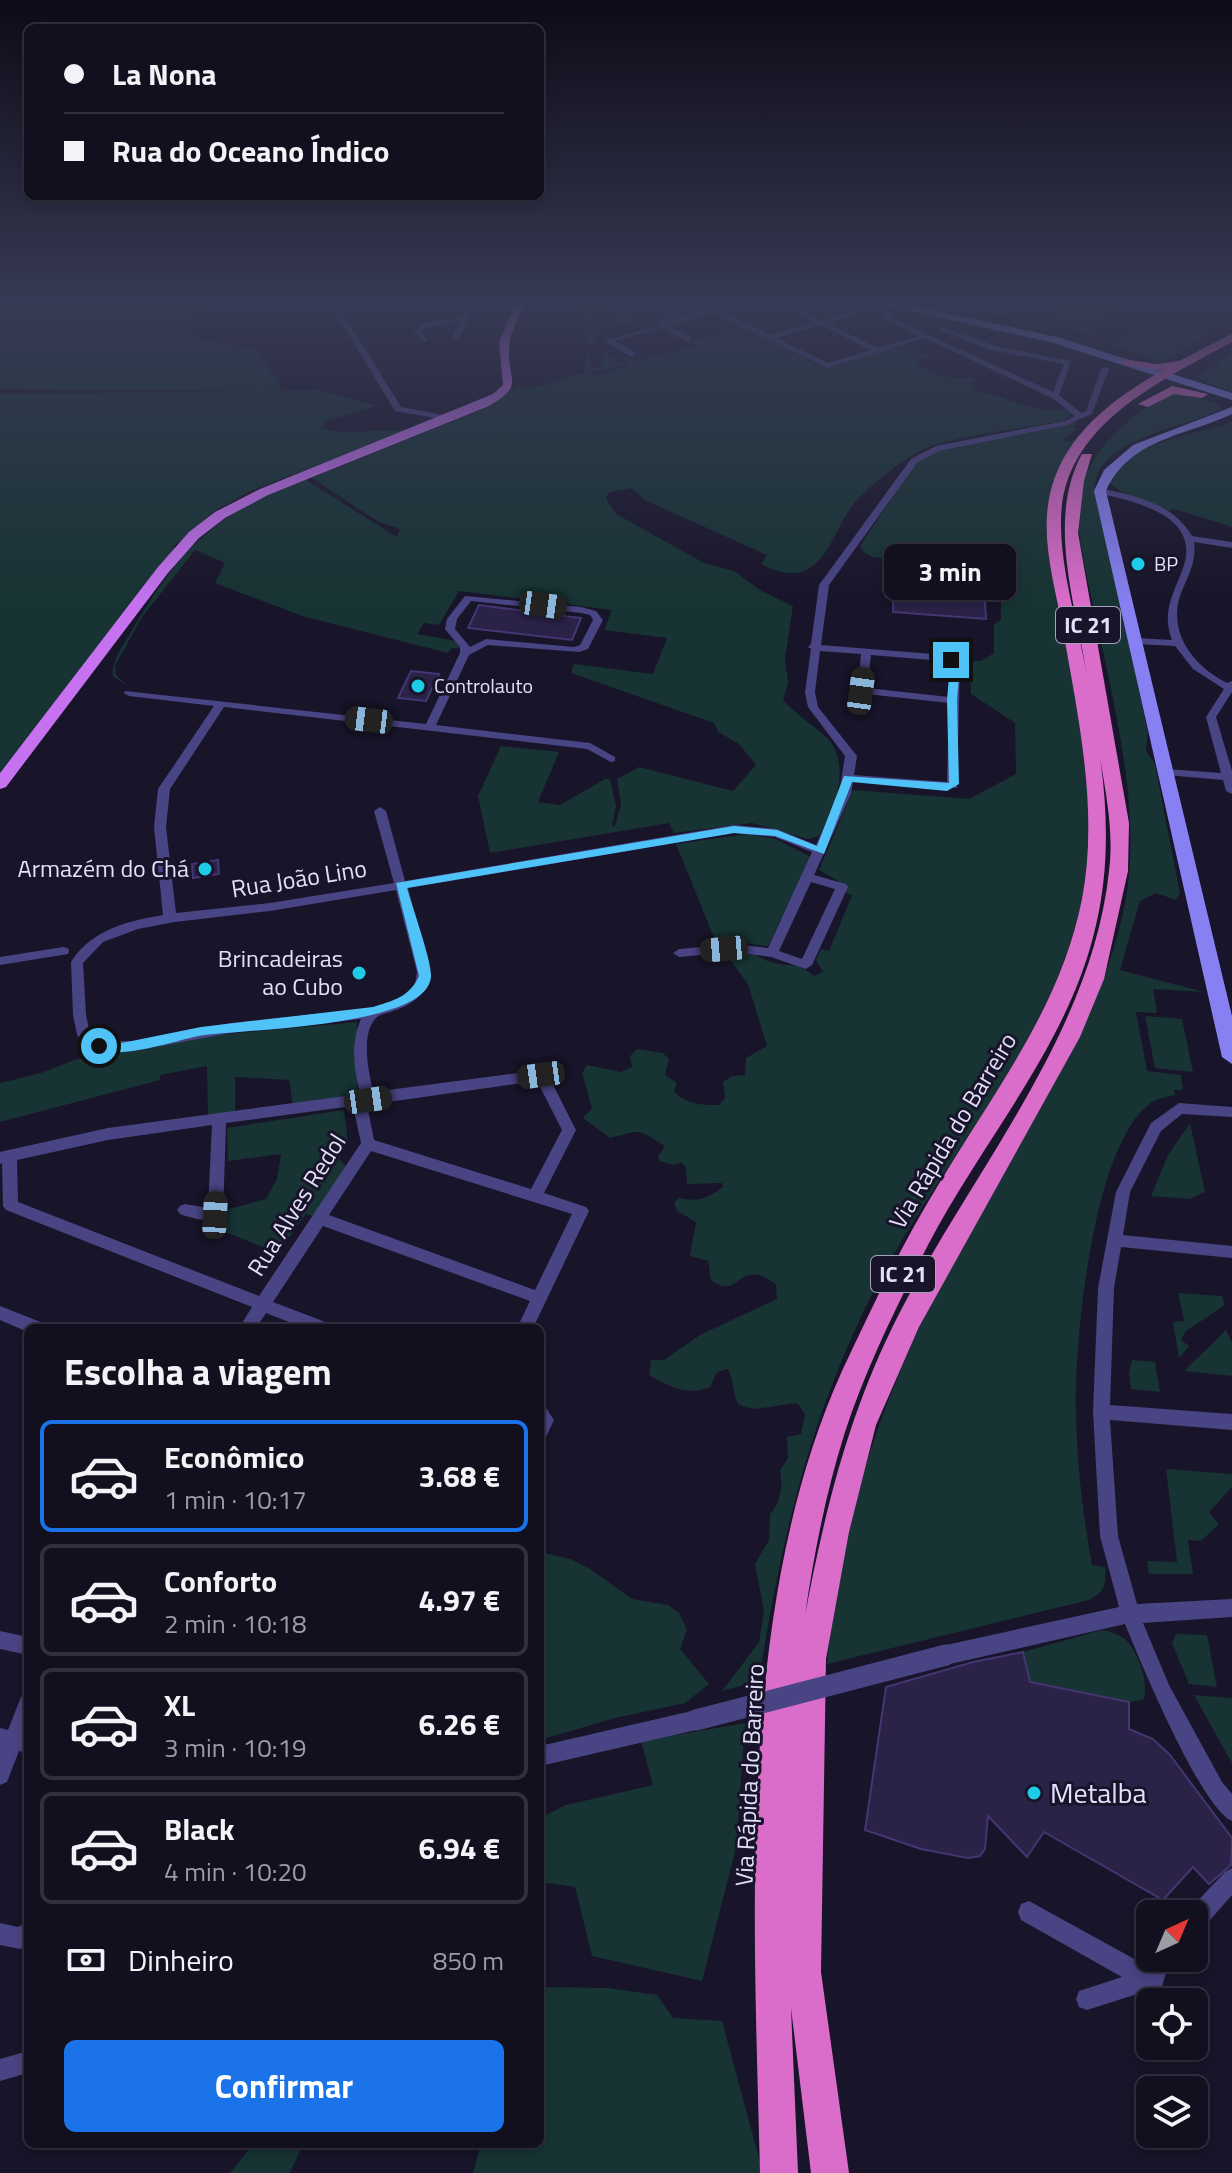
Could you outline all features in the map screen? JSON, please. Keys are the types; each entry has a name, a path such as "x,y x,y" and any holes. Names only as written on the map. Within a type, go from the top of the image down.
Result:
{"highway":[{"name":"Via Rápida do Barreiro","path":"779,2173 770,1845 779,1683 797,1570 820,1467 852,1378 929,1220 1049,1023 1086,927 1097,827 1054,516 1065,469 1077,447 1103,417 1123,401"},
{"name":"Via Rápida do Barreiro","path":"830,2173 804,1972 811,1659 835,1532 863,1425 908,1322 1069,1037 1094,979 1110,922 1119,871 1120,823 1071,533 1077,481 1090,453 1105,433 1138,401"},
{"path":"1105,433 1151,401"}],"main road":[{"path":"0,784 163,570 194,535 220,515 264,492 489,401"},
{"path":"1229,414 1151,442 1121,458 1106,473 1100,491 1232,1057"}],"street":[{"path":"393,401 398,409 450,419"},
{"path":"1062,401 1079,415"},
{"path":"772,953 845,794 851,756 813,707 810,692 813,647 824,585 851,548 847,539 879,494 894,487 914,461 936,449 1067,423 1089,412 1093,401"},
{"path":"1100,491 1158,508 1174,520 1188,538 1191,555 1173,607 1179,643 1200,673 1231,687 1211,717 1232,791"},
{"path":"1188,538 1232,545"},
{"path":"430,727 465,653 465,647 450,629 452,619 468,598 581,610 593,613 598,620 584,647 575,650 486,642 465,653"},
{"path":"1136,641 1179,643"},
{"path":"813,647 951,660 955,664 952,700 953,786 847,778"},
{"path":"866,652 861,691 952,700"},
{"path":"129,693 590,746 611,759"},
{"path":"170,919 160,827 164,789 221,703"},
{"path":"1166,772 1230,777"},
{"path":"373,1012 404,1002 420,988 425,976 380,811"},
{"name":"Rua João Lino","path":"373,1012 201,1031 107,1049 87,1040 81,1030 77,962 85,950 107,935 170,919 400,886 734,829 777,833 820,851"},
{"path":"679,953 737,948 772,953 806,965 842,887 808,877"},
{"path":"0,961 63,951"},
{"name":"Rua Alves Redol","path":"250,1324 368,1144 360,1053 367,1019 373,1012"},
{"path":"312,1324 11,1206 4,1156 108,1134 541,1075 569,1130 535,1196"},
{"path":"1232,1112 1179,1108 1156,1127 1123,1192 1106,1288 1101,1412 1109,1536 1130,1614 1162,1692 1215,1789 1232,1811"},
{"path":"185,1210 215,1215 219,1119"},
{"path":"368,1144 581,1211 527,1324"},
{"path":"319,1218 540,1298"},
{"path":"1114,1240 1232,1252"},
{"path":"0,1313 27,1324"},
{"path":"1101,1412 1232,1422"},
{"path":"544,1755 696,1720 946,1655 1130,1614 1232,1608"},
{"path":"0,1640 24,1645"},
{"path":"0,1775 24,1715"},
{"path":"1208,1906 1232,1879"},
{"path":"1029,1912 1149,1980"},
{"path":"0,1934 20,1938 24,1936"},
{"path":"1087,1999 1149,1980 1154,1978 1156,1972"}],"green space":[{"path":"0,401 359,401 375,406 327,421 321,427 350,432 407,431 253,490 216,510 173,547 176,549 0,772"},
{"path":"498,401 1013,401 1035,408 1068,409 1072,414 1063,421 945,442 911,456 857,500 823,555 813,566 800,572 783,572 761,564 767,555 645,500 632,488 609,492 606,499 616,514 704,563 734,571 760,590 793,606 785,659 788,683 783,700 834,747 840,772 836,800 819,836 808,839 752,823 674,833 669,823 490,853 478,796 501,746 559,752 538,802 560,805 610,779 616,806 612,826 615,826 621,804 617,779 639,767 733,791 756,765 739,744 718,732 714,723 571,673 574,664 653,674 667,638 604,630 612,610 459,591 439,625 424,623 417,634 456,641 460,648 452,648 448,653 302,616 215,583 225,563 195,550 142,617 115,666 116,675 129,687 113,676 114,665 118,653 158,589 187,552 222,521 285,486 306,480 397,537 400,529 377,521 312,478"},
{"path":"1157,401 1210,401 1222,409 1128,445 1100,469 1095,485 1148,733 1146,751 1155,764 1180,893 1176,900 1156,893 1140,901 1120,970 1204,992 1153,989 1157,1013 1136,1012 1147,1071 1181,1075 1183,1090 1174,1090 1175,1095 1147,1106 1128,1130 1112,1164 1090,1251 1076,1383 1077,1433 1081,1490 1092,1565 1105,1567 1104,1584 1100,1593 1085,1601 827,1664 834,1601 846,1540 880,1422 928,1308 1071,1051 1105,974 1118,934 1127,892 1129,804 1115,710 1078,527 1083,484 1089,469 1107,442"},
{"path":"1074,422 1078,424 1073,426 1076,430 1062,440 1071,442 1079,435 1061,464 1049,560 1053,562 1063,628 1060,631 1065,635 1089,789 1090,850 1074,933 1032,1031 890,1261 864,1311 841,1361 805,1465 778,1572 759,1681 722,1691 759,1642 764,1611 755,1564 769,1540 770,1514 780,1494 780,1470 788,1458 787,1437 801,1434 805,1414 797,1403 754,1409 739,1405 728,1369 717,1372 710,1387 694,1391 671,1386 649,1375 651,1360 664,1360 700,1335 777,1299 776,1284 758,1275 726,1286 711,1280 708,1261 690,1256 696,1222 677,1211 674,1204 678,1198 691,1200 707,1197 723,1187 722,1183 687,1184 686,1167 681,1162 674,1165 660,1161 658,1156 665,1146 639,1132 610,1138 583,1118 592,1108 582,1073 587,1065 621,1072 632,1067 630,1056 637,1049 663,1053 669,1059 665,1075 677,1083 674,1091 678,1096 695,1103 719,1105 725,1098 723,1082 732,1076 745,1075 746,1058 767,1046 748,984 726,954 747,952 777,964 797,966 814,976 823,972 816,960 821,949 829,951 852,895 845,893 840,882 819,870 853,790 969,799 1016,774 1015,723 971,694 970,669 961,669 958,661 981,661 994,653 994,624 1001,620 998,576 985,560 967,553 947,551 885,558 869,555 860,546 913,467 928,455 948,448"},
{"path":"1232,422 1232,527 1174,509 1169,511 1120,491 1110,483 1119,468 1146,448"},
{"path":"746,834 776,839 811,857 768,946 715,940 676,844"},
{"path":"1145,1016 1182,1019 1193,1072 1155,1068"},
{"path":"357,1022 357,1094 293,1105 289,1080 235,1077 235,1112 208,1115 207,1066 160,1075 160,1080 0,1122 0,1083 41,1073 77,1059 216,1035"},
{"path":"344,1110 348,1142 339,1159 346,1166 316,1217 306,1214 278,1253 210,1226 221,1211 266,1199 277,1179 281,1154 228,1161 227,1128"},
{"path":"1190,1123 1205,1192 1189,1199 1151,1196 1168,1155"},
{"path":"1178,1293 1222,1296 1225,1305 1186,1331 1181,1340 1189,1346 1179,1358 1173,1322 1184,1321"},
{"path":"1226,1330 1232,1343 1232,1376 1184,1371"},
{"path":"1132,1360 1155,1362 1160,1392 1131,1389 1129,1373"},
{"path":"1166,1469 1232,1474 1232,1487 1209,1512 1219,1524 1201,1541 1188,1540 1193,1574 1149,1574 1147,1561 1177,1562"},
{"path":"544,1553 570,1559 590,1569 632,1599 668,1605 679,1613 687,1630 680,1649 709,1684 685,1703 615,1718 544,1739"},
{"path":"1102,1630 1123,1638 1135,1652 1144,1678 1143,1700 1129,1702 1030,1682 1023,1652"},
{"path":"1176,1634 1207,1635 1217,1687 1189,1684 1172,1643"},
{"path":"1194,1695 1232,1698 1232,1763"},
{"path":"745,1723 736,1848 702,1981 592,1956 575,1887 544,1883 544,1816 566,1805 653,1785 641,1741"},
{"path":"544,1987 609,1988 657,1995 673,2018 722,2021 763,2173 473,2173 480,2148 544,2148"},
{"path":"250,2148 301,2148 290,2173 230,2173"}],"building":[{"path":"894,566 983,572 986,619 893,612"},
{"path":"479,605 581,618 572,640 468,628"},
{"name":"Controlauto","path":"411,671 439,674 426,701 398,698"},
{"name":"Armazém do Chá","path":"218,860 219,874 193,878 192,864"},
{"name":"Metalba","path":"1023,1652 1030,1682 1129,1702 1129,1729 1153,1739 1170,1755 1232,1838 1231,1865 1209,1884 1193,1867 1163,1900 1044,1832 1027,1857 988,1816 985,1849 980,1856 968,1858 921,1849 865,1830 886,1687 973,1662"}],"place":[{"name":"BP","path":"1138,564"},
{"name":"Controlauto","path":"418,686"},
{"name":"Armazém do Chá","path":"205,869"},
{"name":"Brincadeiras ao Cubo","path":"359,973"},
{"name":"Metalba","path":"1034,1793"}],"route":[{"path":"99,1046 112,1049 201,1031 373,1012 404,1002 420,988 425,976 400,886 734,829 777,833 820,851 845,794 847,778 947,788 953,786 952,700 955,664 951,660"}]}
